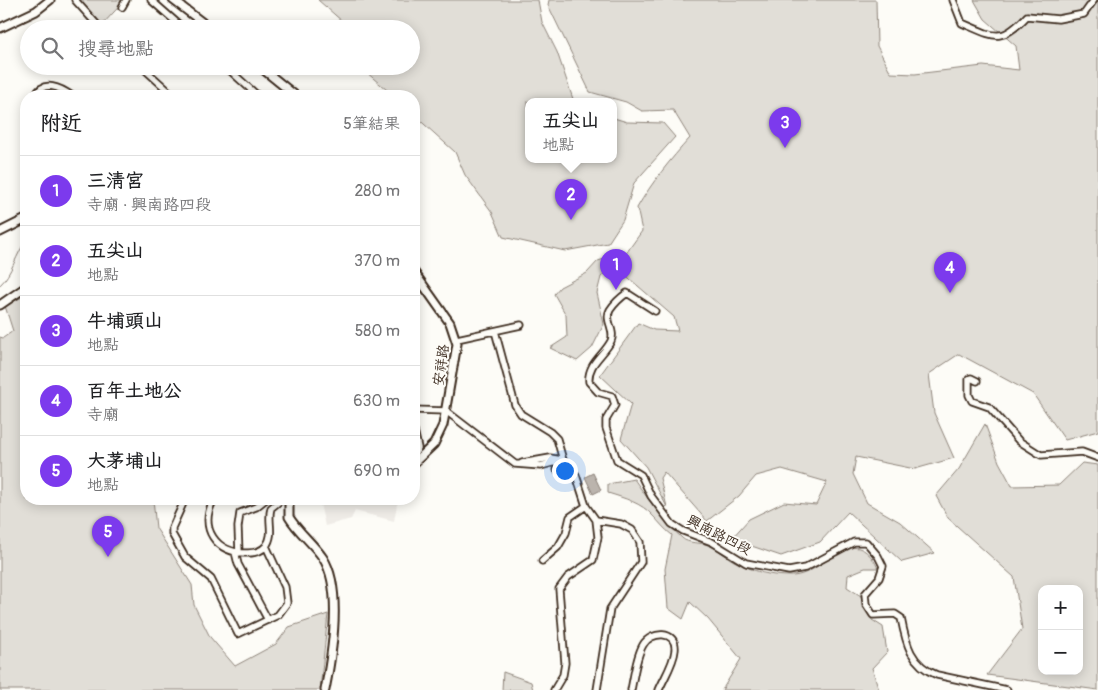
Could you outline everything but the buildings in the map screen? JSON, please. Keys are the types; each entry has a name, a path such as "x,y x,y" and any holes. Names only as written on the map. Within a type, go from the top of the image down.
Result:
{"street":[{"path":"0,28 36,11 50,0"},
{"path":"75,0 93,20"},
{"path":"122,8 126,0"},
{"path":"152,0 174,20"},
{"path":"174,0 200,20"},
{"path":"953,0 962,23 992,36 1011,33 1027,16 1058,19 1084,14 1094,0"},
{"path":"151,75 167,90"},
{"path":"235,75 251,90"},
{"path":"270,75 289,90"},
{"path":"40,90 44,87 54,86 61,90"},
{"path":"0,232 20,222"},
{"name":"安祥路","path":"420,280 450,323 457,339 446,411 434,444 420,459"},
{"path":"0,306 20,291"},
{"name":"興南路四段","path":"655,312 636,302 630,294 626,293 623,296 608,312 608,320 613,334 611,342 591,368 588,382 598,392 612,396 616,405 606,420 606,428 617,460 641,474 651,496 672,524 712,542 746,563 789,571 805,568 854,542 866,542 878,556 883,566 878,578 865,594 866,604 873,614 895,614 901,618 905,637 915,660 927,671 938,675 1007,690"},
{"path":"457,339 521,325"},
{"path":"495,331 515,405 521,414 550,432 557,439 563,460 576,475 586,506 596,520 598,537 593,560 568,577 559,589 565,664 563,675 554,690"},
{"path":"977,381 969,379 969,395 972,401 989,407 1019,441 1031,450 1041,455 1051,456 1082,452 1098,458"},
{"path":"420,410 446,411 515,464 541,466 563,460"},
{"path":"557,470 563,460"},
{"path":"182,505 172,528 175,542 189,561 210,579 238,634 268,620 283,610 287,597 285,587 266,546"},
{"path":"212,505 208,514 210,529 216,543 226,551 237,553 256,552 266,546 271,531 271,508 275,505"},
{"path":"258,505 240,513 237,553 238,564 268,620"},
{"path":"289,505 289,517 323,558 334,582 334,611 325,690"},
{"path":"542,561 558,547 566,533 570,517 586,506"},
{"path":"596,520 621,524 632,530 640,542 641,562 610,609 598,690"},
{"path":"631,690 643,644 650,636 659,634 667,635 672,639 675,650 659,690"}],"shaded area":[{"path":"79,0 125,0 107,20 97,20"},
{"path":"318,0 538,0 542,22 557,52 573,98 525,98 525,163 617,163 617,119 627,122 663,123 675,137 634,183 623,220 608,243 565,251 503,237 492,212 465,175 455,152 420,120 420,90 387,90 370,75 420,75 420,20 341,20"},
{"path":"549,0 876,0 877,46 891,73 915,74 983,66 1019,70 1016,46 985,19 974,0 1098,0 1098,431 1065,440 1033,394 959,354 929,374 934,413 954,458 915,469 856,457 853,474 867,503 900,522 935,553 902,562 848,512 820,542 781,556 731,539 749,519 784,502 816,505 827,482 782,469 756,476 739,496 707,521 664,472 660,478 667,507 646,467 621,439 631,404 600,375 638,323 654,330 678,331 674,317 623,273 611,266 601,277 597,293 604,324 592,348 577,361 550,348 567,337 566,315 554,294 560,287 587,273 598,261 627,252 642,231 637,208 649,189 690,138 673,110 642,111 617,98 590,92 548,5"},
{"path":"20,298 20,505 154,505 156,528 192,585 194,605 210,637 235,666 276,644 289,627 328,614 320,690 0,690 0,337 3,338 13,331 5,306"},
{"path":"985,424 999,462 1012,486 1059,485 1082,463 1098,465 1098,690 987,675 1022,629 1014,577 948,518 936,496 959,469"},
{"path":"593,473 601,490 593,494 585,477"},
{"path":"634,479 663,518 685,540 711,546 734,561 756,571 792,576 804,573 849,548 859,548 868,554 878,568 865,568 848,575 847,587 861,596 872,620 883,627 887,652 872,668 879,690 722,690 741,659 708,619 690,602 683,619 668,608 665,569 672,535 649,511 608,493 608,484"},
{"path":"320,505 397,505 394,521 355,511 351,519 325,526"},
{"path":"503,672 531,682 533,690 502,690"}],"waterway":[{"path":"0,285 8,275 20,250"}],"place":[{"name":"牛埔頭山","path":"785,148"},
{"name":"五尖山","path":"571,220"},
{"name":"三清宮","path":"616,290"},
{"name":"百年土地公","path":"950,293"},
{"name":"大茅埔山","path":"108,557"}]}
